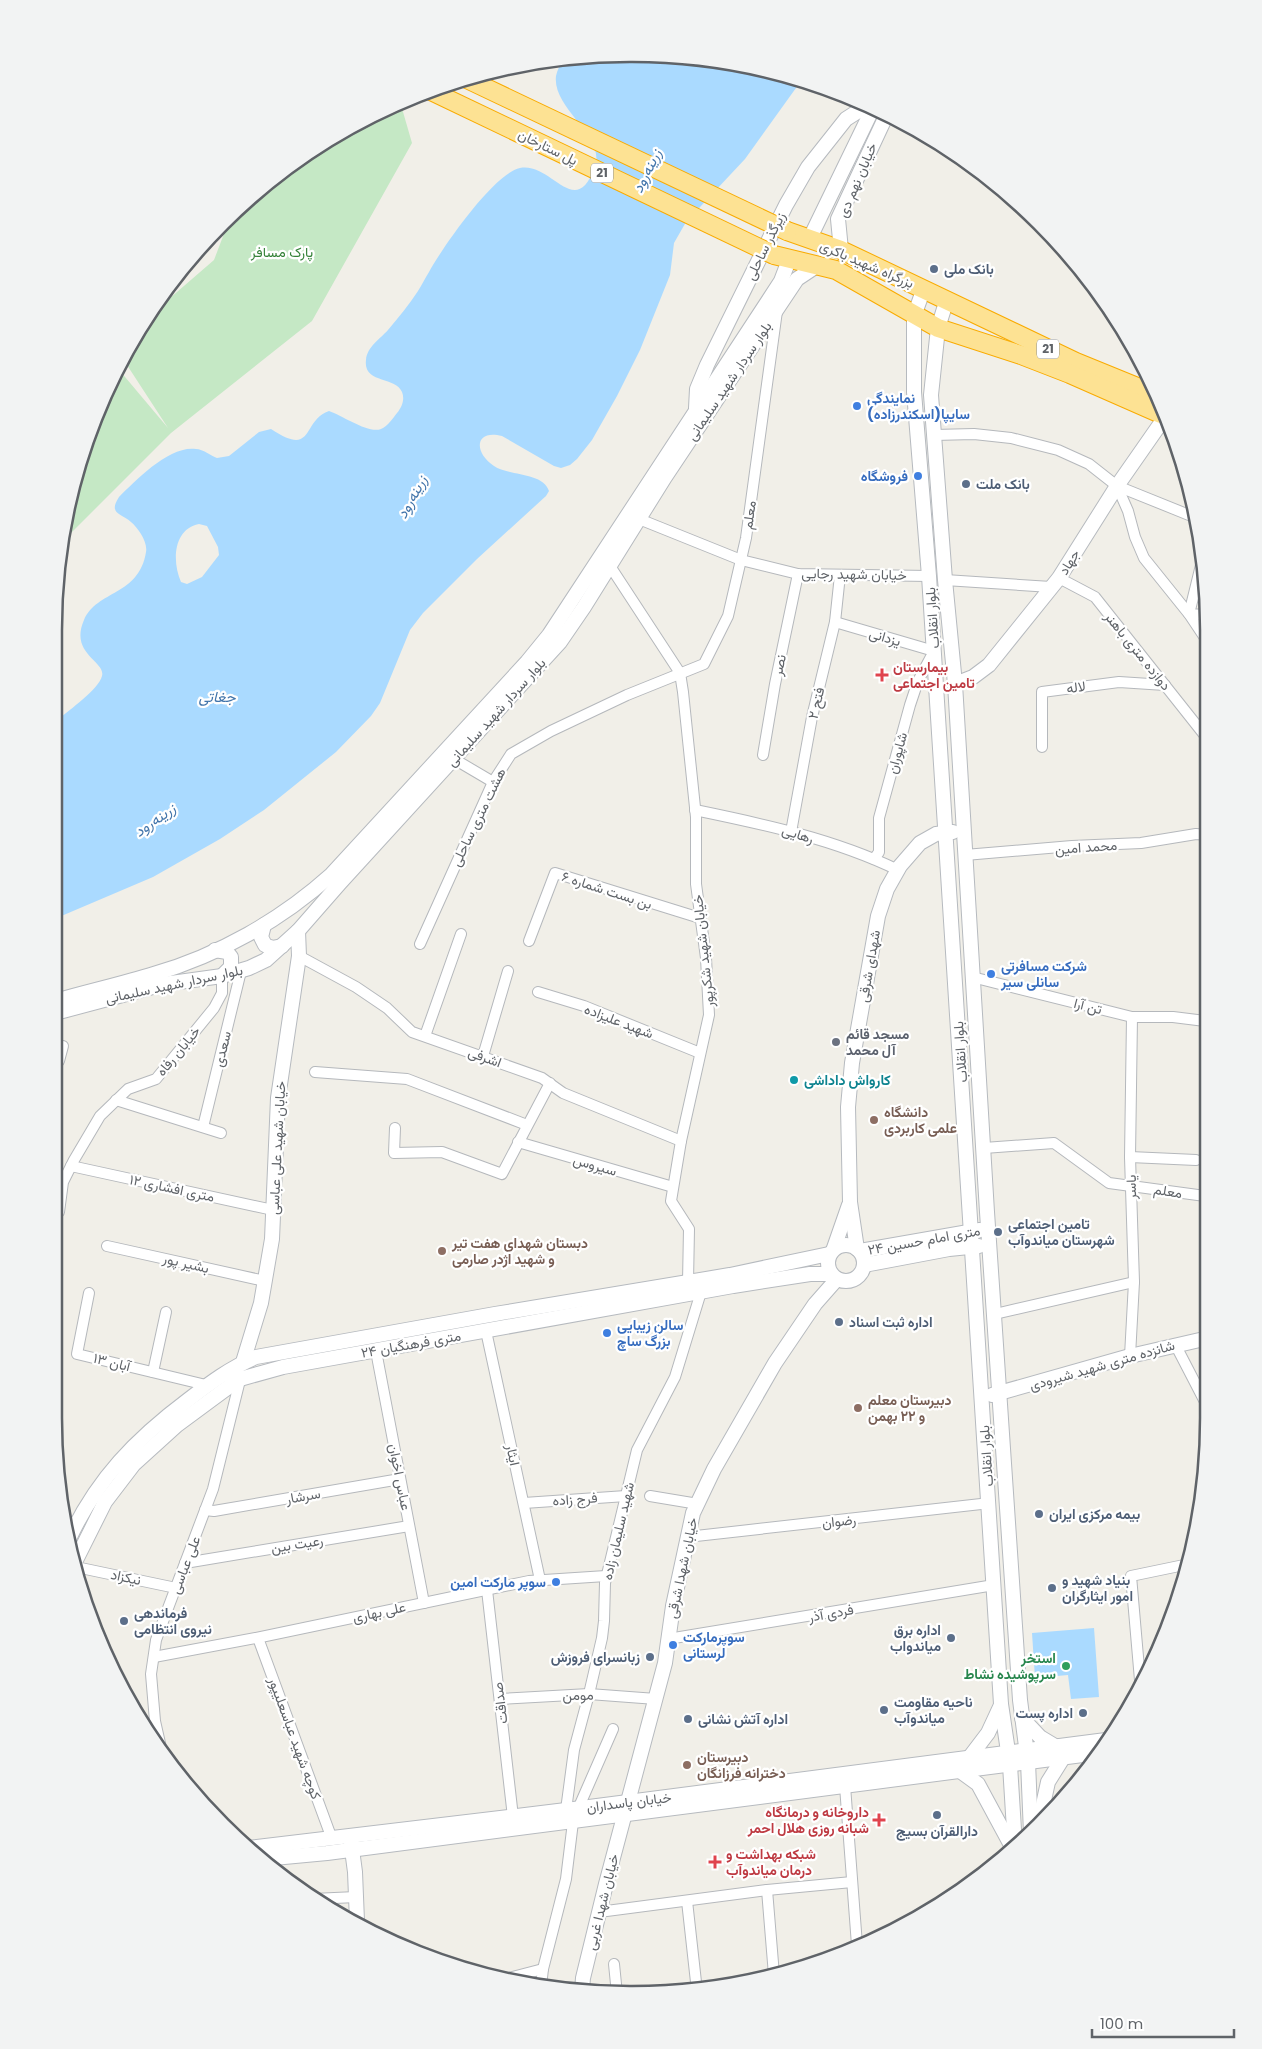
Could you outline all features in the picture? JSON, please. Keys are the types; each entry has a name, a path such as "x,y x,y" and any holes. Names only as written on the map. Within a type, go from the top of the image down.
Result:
{"highway":[{"name":"پل ستارخان","path":"477,84 787,231"},
{"name":"پل ستارخان","path":"441,96 781,257"},
{"name":"بزرگراه شهید باکری","path":"787,231 841,250 947,299"},
{"name":"بزرگراه شهید باکری","path":"781,257 836,270 896,303 914,316"},
{"name":"21","path":"947,299 1076,362 1146,390"},
{"name":"21","path":"914,316 938,328 1021,355 1070,374 1155,412"}],"main road":[{"name":"زیرگذر ساحلی","path":"695,411 697,389 707,365 786,205 808,167 834,132 846,119 859,111"},
{"name":"خیابان نهم دی","path":"809,240 874,118"},
{"name":"خیابان نهم دی","path":"841,250 838,219 875,118"},
{"name":"بلوار سردار شهید سلیمانی","path":"62,1011 164,984 222,976 240,971 266,960 298,931 560,642 584,608 752,336 781,281 781,257"},
{"name":"بلوار سردار شهید سلیمانی","path":"62,999 156,974 215,950 264,924 307,897 331,874 527,662 574,600 695,411 752,336 777,309 797,279 818,265"},
{"name":"بلوار انقلاب","path":"924,288 914,316 914,392 929,576 990,1503 1001,1700 1009,1759 1013,1839"},
{"name":"بلوار انقلاب","path":"947,299 938,328 931,395 955,684 989,1245 1020,1695 1027,1756 1031,1822"},
{"path":"914,392 931,395"},
{"name":"جهاد","path":"955,684 973,677 989,665 1055,582 1117,486 1160,424"},
{"name":"شهدای شرقی","path":"859,1250 850,1202 848,1107 852,1063 878,916 887,889 898,870 920,843 936,834 963,831"},
{"path":"264,924 261,937 265,945 272,948 282,946"},
{"name":"خیابان شهید علی عباسی","path":"243,1362 261,1303 272,1239 278,1098 299,956 298,931"},
{"path":"215,950 227,952 231,957 230,967 222,976"},
{"path":"832,1251 845,1244 859,1250 864,1265 862,1271 854,1279 843,1281 834,1277 827,1265 832,1251 850,1202"},
{"name":"۲۴ متری امام حسین","path":"859,1250 988,1229"},
{"name":"۲۴ متری امام حسین","path":"864,1265 949,1249 989,1245"},
{"name":"۲۴ متری فرهنگیان","path":"73,1531 94,1494 125,1453 168,1414 206,1386 235,1366 256,1357 804,1261 832,1251"},
{"name":"۲۴ متری فرهنگیان","path":"79,1554 105,1502 134,1464 177,1425 240,1380 282,1367 701,1292 810,1274 834,1277"},
{"name":"خیابان شهدا شرقی","path":"626,1809 656,1699 693,1513 714,1469 775,1363 834,1277"},
{"path":"374,1336 376,1351"},
{"name":"شانزده متری شهید شیرودی","path":"982,1396 1000,1394 1130,1356 1200,1340"},
{"path":"969,1758 988,1733 1001,1700 1020,1695"},
{"path":"1022,1718 1040,1737 1055,1746"},
{"path":"1009,1759 1027,1756 1055,1746 1099,1741"},
{"path":"1027,1756 1063,1758 1089,1754"},
{"name":"خیابان پاسداران","path":"626,1809 969,1758 1009,1759"},
{"path":"1042,1811 1048,1782 1063,1758"},
{"name":"خیابان پاسداران","path":"626,1809 845,1786 960,1771 1009,1759"},
{"path":"960,1771 978,1784 1010,1841"},
{"path":"258,1847 332,1839 351,1843 572,1814 626,1809"},
{"name":"خیابان شهدا غربی","path":"582,1984 626,1809"},
{"path":"271,1858 513,1817 572,1814"},
{"path":"351,1843 357,1915"}],"street":[{"name":"معلم","path":"680,673 704,664 728,616 746,538 777,309"},
{"path":"934,435 974,434 1011,438 1058,450 1090,464 1117,486 1188,514"},
{"path":"1117,486 1128,511 1135,537 1144,558 1200,631"},
{"name":"خیابان شهید رجایی","path":"639,519 740,560 798,574 929,576"},
{"path":"610,566 680,673"},
{"name":"نصر","path":"763,756 775,684 798,574"},
{"name":"فتح ۲","path":"791,832 812,717 835,622 840,575"},
{"path":"945,580 1055,582"},
{"path":"1188,614 1197,580"},
{"name":"دوازده متری باهنر","path":"1055,582 1095,597 1200,729"},
{"path":"1188,614 1199,614"},
{"name":"یزدانی","path":"835,622 934,651"},
{"name":"شاپوران","path":"874,859 879,852 879,818 910,705 918,681 934,651"},
{"name":"هشت متری ساحلی","path":"420,944 493,782 511,754 559,727 680,673"},
{"name":"خیابان شهید شکرپور","path":"680,673 695,810 696,884 706,958 709,1015 672,1187 671,1201 688,1230 688,1282"},
{"name":"لاله","path":"1042,747 1042,692 1119,682 1165,685"},
{"path":"454,759 493,782"},
{"name":"رهایی","path":"695,810 772,826 874,859 898,870"},
{"name":"محمد امین","path":"965,855 1072,846 1141,843 1200,834"},
{"name":"بن بست شماره ۶","path":"529,941 555,873 700,918"},
{"path":"425,1036 461,934"},
{"name":"اشرفی","path":"299,956 356,987 387,1008 412,1032 542,1078 563,1093 681,1141"},
{"name":"سعدی","path":"203,1127 240,971"},
{"path":"483,1056 508,971"},
{"name":"خیابان رفاه","path":"62,1175 70,1166 100,1116 128,1089 156,1079 214,1008 222,993 222,976"},
{"name":"تن آرا","path":"972,977 1132,1018 1200,1020"},
{"name":"شهید علیزاده","path":"538,992 584,1006 700,1053"},
{"name":"یاسر","path":"1130,1356 1134,1282 1130,1157 1132,1018"},
{"path":"315,1072 407,1079 527,1125"},
{"path":"395,1128 394,1153 442,1152 502,1174 550,1083"},
{"path":"116,1100 220,1132"},
{"name":"سیروس","path":"518,1142 672,1187"},
{"name":"معلم","path":"984,1148 1054,1143 1109,1183 1200,1195"},
{"path":"1130,1157 1196,1160"},
{"name":"۱۲ متری افشاری","path":"70,1166 273,1210"},
{"name":"بشیر پور","path":"107,1246 264,1281"},
{"path":"995,1314 1134,1282"},
{"name":"شهید سلیمان زاده","path":"542,1980 566,1879 572,1814 574,1750 590,1694 602,1638 606,1576 638,1450 675,1377 701,1292"},
{"name":"۱۳ آبان","path":"89,1293 77,1354 206,1386"},
{"path":"153,1372 166,1312"},
{"name":"ایثار","path":"486,1331 540,1580"},
{"path":"1175,1344 1200,1392"},
{"name":"عباس اخوان","path":"376,1351 424,1603"},
{"name":"علی عباسی","path":"158,1734 151,1674 156,1640 213,1490 243,1362"},
{"name":"سرشار","path":"205,1510 214,1511 400,1479"},
{"name":"فرج زاده","path":"524,1503 626,1496"},
{"path":"650,1496 698,1504"},
{"name":"رضوان","path":"687,1537 990,1503"},
{"name":"رعیت بین","path":"185,1562 410,1526"},
{"path":"1139,1672 1131,1576 1180,1566"},
{"name":"نیکزاد","path":"83,1568 176,1588"},
{"name":"علی بهاری","path":"154,1657 258,1638 540,1580 606,1576"},
{"name":"فردی آذر","path":"668,1640 994,1585"},
{"name":"صداقت","path":"487,1590 513,1817"},
{"name":"کوچه شهید عباسعلیپور","path":"258,1638 332,1839"},
{"name":"مومن","path":"500,1699 590,1694 656,1699"},
{"path":"572,1814 613,1729"},
{"path":"845,1786 857,1940"},
{"path":"599,1912 767,1890 852,1882"},
{"path":"767,1890 773,1968"},
{"path":"327,1898 356,1897"},
{"path":"687,1901 696,1983"},
{"path":"614,1964 616,1986"},
{"path":"518,1976 543,1969"}],"green space":[{"name":"پارک مسافر","path":"403,111 412,143 312,321 171,433 71,533 82,484 93,448 106,413 124,375 168,428 128,367 158,315 171,297 214,260 224,235 285,180 315,158 347,139"}],"water":[{"name":"جغاتی","path":"631,62 668,64 742,73 796,88 745,159 686,222 674,243 670,275 640,350 592,440 577,459 570,465 561,468 554,466 502,436 486,436 482,439 480,449 487,460 494,466 540,480 549,491 546,496 477,559 423,613 410,630 380,703 371,716 336,752 264,810 220,839 153,877 62,916 62,716 90,693 102,676 99,666 84,649 81,641 81,632 84,620 90,610 127,585 135,577 142,566 146,552 144,540 139,531 131,522 115,510 119,497 154,465 175,452 186,449 199,449 217,458 229,456 259,432 271,429 285,437 295,440 301,439 320,416 329,411 370,429 384,428 400,408 403,395 399,387 370,373 366,368 367,355 371,347 388,330 411,301 445,246 470,213 497,183 509,173 520,168 532,168 562,185 571,189 579,189 587,182 595,167 596,156 593,144 562,100 557,88 557,72 559,67 594,64","holes":["199,524 207,526 218,547 219,555 202,577 187,584 181,582 176,565 176,556 177,547 184,532 190,527"]},
{"name":"استخر سرپوشیده نشاط","path":"1094,1628 1099,1697 1071,1699 1068,1675 1035,1678 1032,1633"}],"place":[{"name":"بانک ملی","path":"934,269"},
{"name":"نمایندگی سایپا(اسکندرزاده)","path":"857,406"},
{"name":"فروشگاه","path":"918,476"},
{"name":"بانک ملت","path":"966,484"},
{"name":"بیمارستان تامین اجتماعی","path":"882,675"},
{"name":"شرکت مسافرتی سانلی سیر","path":"991,974"},
{"name":"مسجد قائم آل محمد","path":"836,1042"},
{"name":"کارواش داداشی","path":"794,1080"},
{"name":"دانشگاه علمی کاربردی","path":"874,1120"},
{"name":"تامین اجتماعی شهرستان میاندوآب","path":"998,1232"},
{"name":"دبستان شهدای هفت تیر و شهید اژدر صارمی","path":"442,1251"},
{"name":"اداره ثبت اسناد","path":"839,1322"},
{"name":"سالن زیبایی بزرگ ساچ","path":"607,1333"},
{"name":"دبیرستان معلم و ۲۲ بهمن","path":"858,1408"},
{"name":"بیمه مرکزی ایران","path":"1039,1514"},
{"name":"سوپر مارکت امین","path":"556,1582"},
{"name":"بنیاد شهید و امور ایثارگران","path":"1052,1588"},
{"name":"فرماندهی نیروی انتظامی","path":"124,1621"},
{"name":"اداره برق میاندواب","path":"951,1638"},
{"name":"سوپرمارکت لرستانی","path":"673,1645"},
{"name":"زبانسرای فروزش","path":"650,1657"},
{"name":"استخر سرپوشیده نشاط","path":"1066,1666"},
{"name":"ناحیه مقاومت میاندوآب","path":"884,1710"},
{"name":"اداره پست","path":"1083,1713"},
{"name":"اداره آتش نشانی","path":"688,1719"},
{"name":"دبیرستان دخترانه فرزانگان","path":"687,1765"},
{"name":"دارالقرآن بسیج","path":"937,1815"},
{"name":"داروخانه و درمانگاه شبانه روزی هلال احمر","path":"879,1820"},
{"name":"شبکه بهداشت و درمان میاندوآب","path":"715,1862"}],"water label":[{"name":"زرینه‌رود","path":"647,171"},
{"name":"زرینه‌رود","path":"412,497"},
{"name":"زرینه‌رود","path":"155,820"}]}
